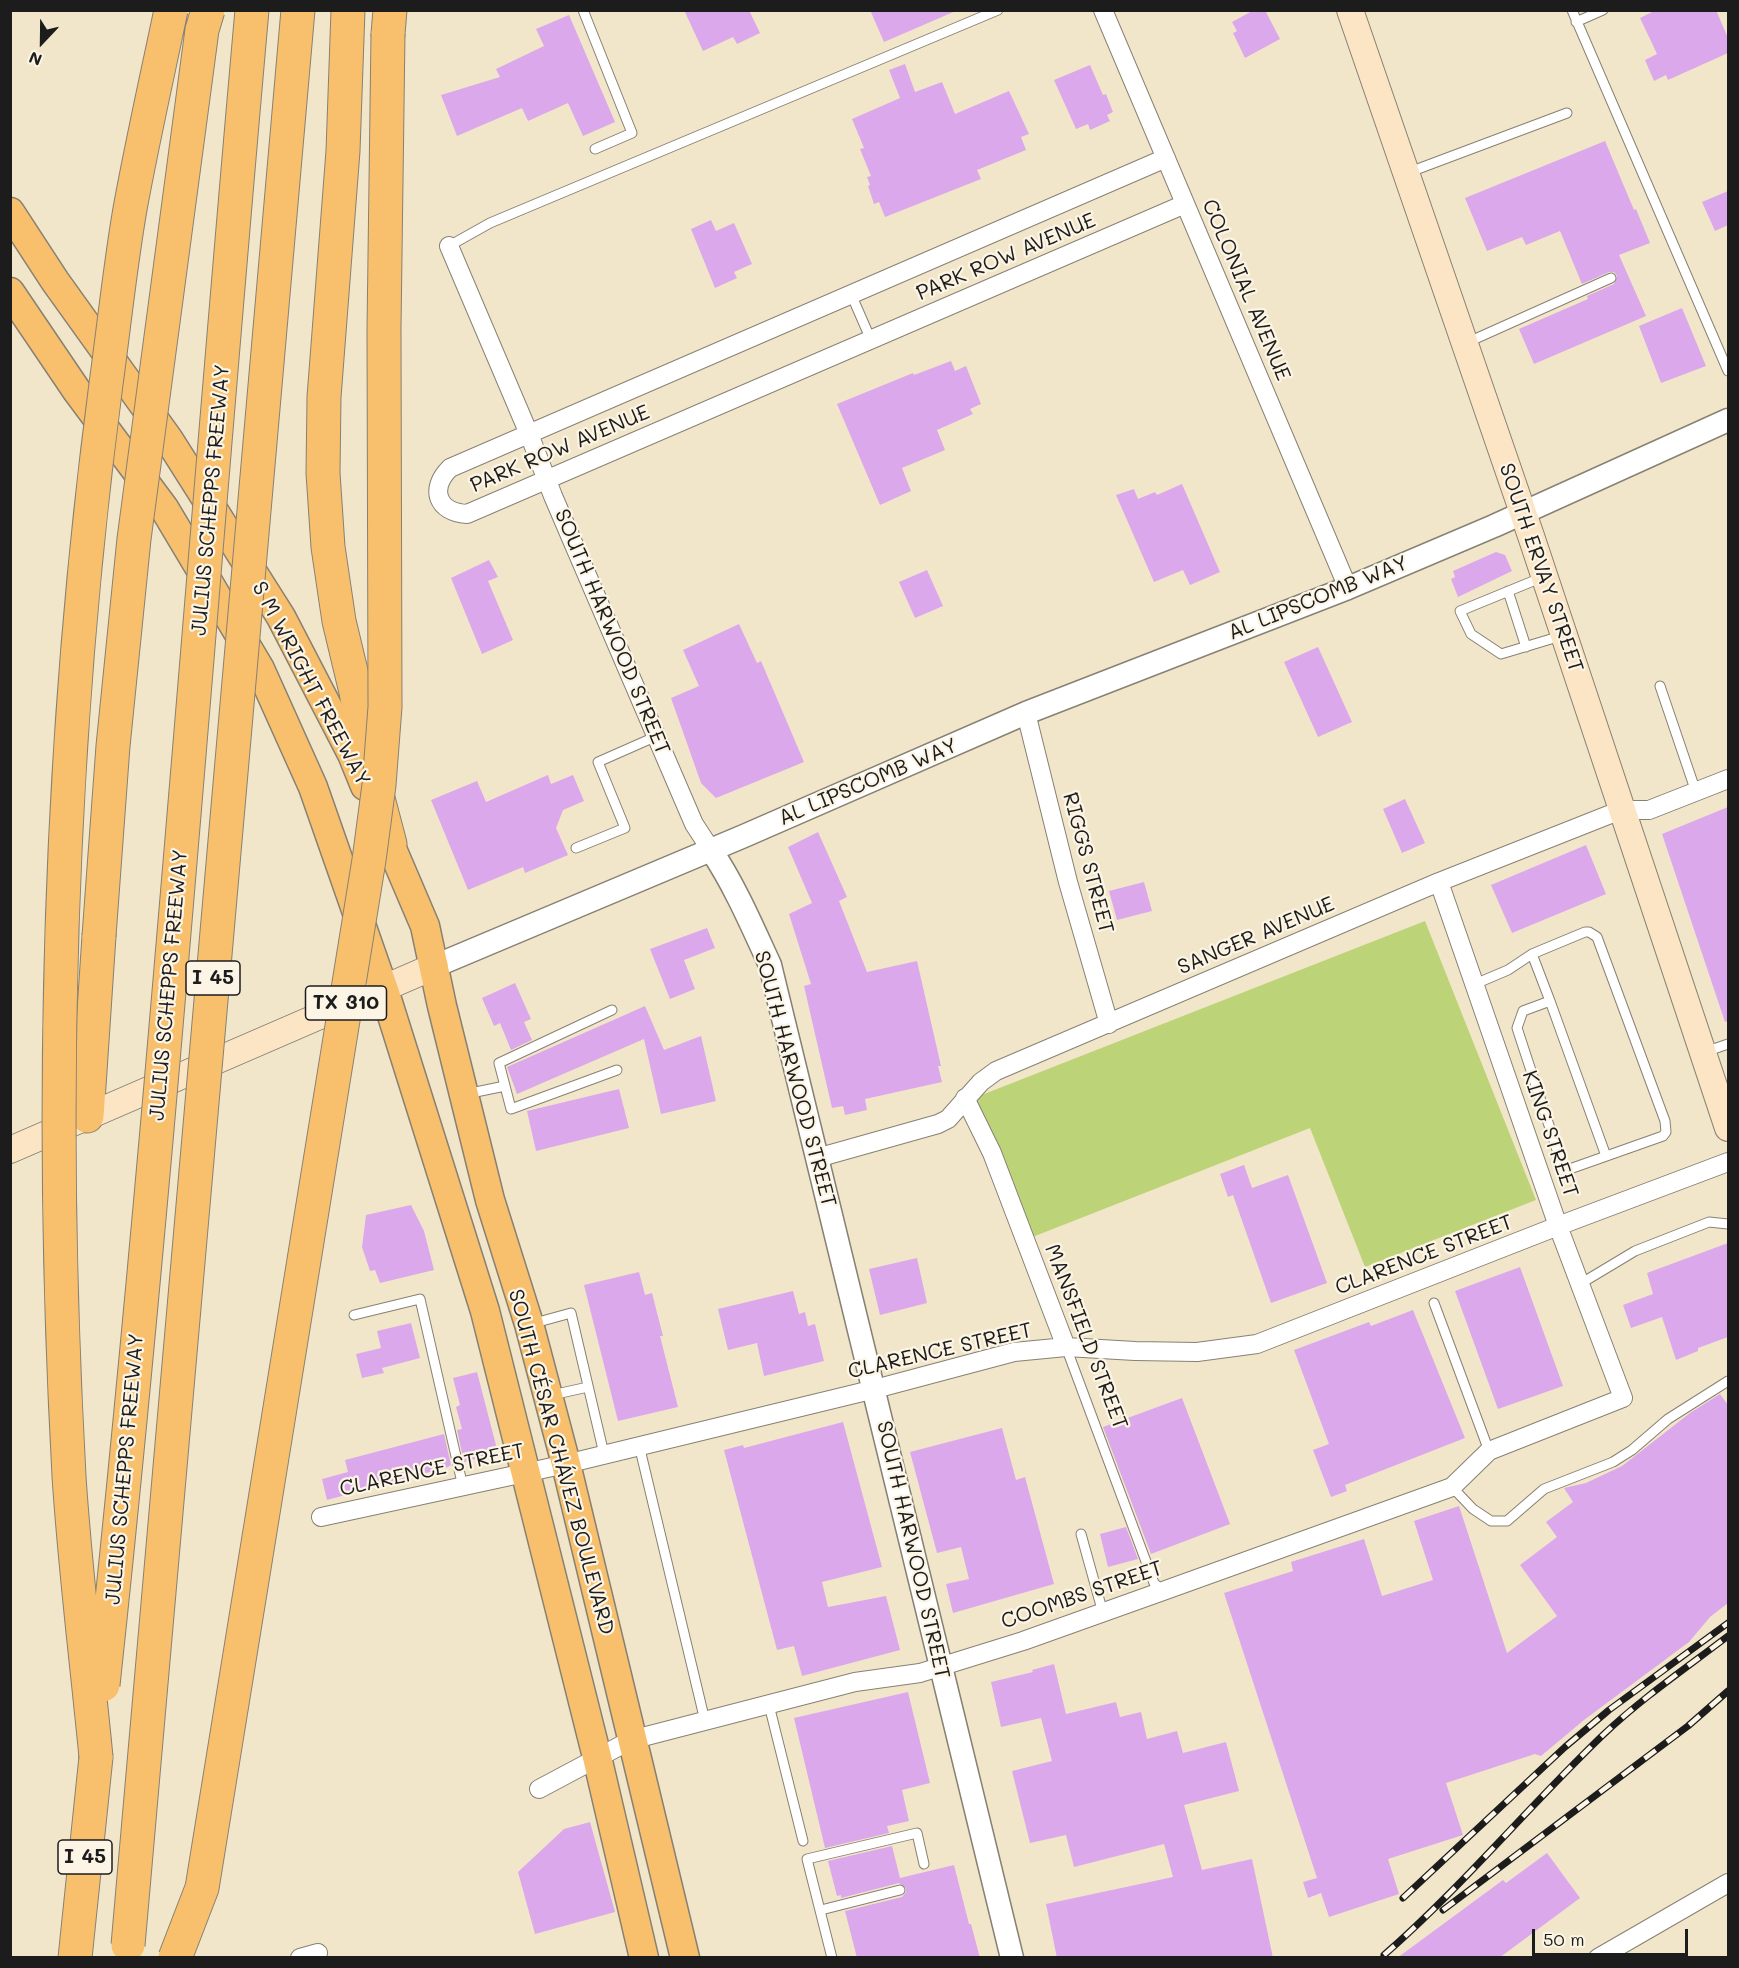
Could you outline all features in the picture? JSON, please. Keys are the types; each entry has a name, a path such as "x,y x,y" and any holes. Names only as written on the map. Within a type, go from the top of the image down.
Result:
{"highway":[{"path":"96,1757 69,1481 65,1390 58,1118 66,826 74,680 88,533 117,288 141,152 171,10"},
{"path":"87,1116 113,746 134,539 207,10"},
{"name":"JULIUS SCHEPPS FREEWAY","path":"75,1958 140,1303 211,510 252,10"},
{"name":"JULIUS SCHEPPS FREEWAY","path":"127,1958 298,10"},
{"path":"348,10 343,151 322,434 325,500 339,621 390,844"},
{"name":"TX 310","path":"175,1958 202,1888 367,872 378,784 385,707 384,318 389,22"}],"main road":[{"name":"SOUTH ERVAY STREET","path":"1350,10 1544,576 1703,1052 1723,1092 1728,1128"},
{"name":"S M WRIGHT FREEWAY","path":"10,212 168,440 281,618 352,754 425,926 435,966"},
{"name":"S M WRIGHT FREEWAY","path":"10,292 78,391 164,508 260,669 313,787 384,990"},
{"name":"AL LIPSCOMB WAY","path":"10,1150 435,966"},
{"name":"SOUTH CÉSAR CHÁVEZ BOULEVARD","path":"435,966 442,1006 490,1200 529,1324 566,1464 685,1958"},
{"name":"SOUTH CÉSAR CHÁVEZ BOULEVARD","path":"384,990 485,1311 597,1757 644,1958"}],"street":[{"name":"COLONIAL AVENUE","path":"1103,10 1348,588"},
{"name":"PARK ROW AVENUE","path":"1166,158 450,468 442,476 437,489 442,504 456,513 467,514 1185,204"},
{"name":"SOUTH HARWOOD STREET","path":"449,246 529,434 546,480 694,824 723,868 770,965 1012,1958"},
{"name":"AL LIPSCOMB WAY","path":"435,966 711,850 1026,713 1348,588 1728,423"},
{"name":"RIGGS STREET","path":"1026,713 1068,882 1109,1024"},
{"name":"SANGER AVENUE","path":"817,1158 938,1124 948,1119 981,1082 996,1071 1439,882 1621,810 1649,810 1728,779"},
{"name":"KING STREET","path":"1439,882 1558,1226 1623,1398"},
{"name":"MANSFIELD STREET","path":"965,1098 992,1153 1066,1347"},
{"name":"CLARENCE STREET","path":"321,1517 566,1464 875,1389 1014,1352 1066,1347 1135,1352 1197,1352 1257,1344 1728,1162"},
{"name":"COOMBS STREET","path":"539,1789 631,1740 855,1682 920,1673 1103,1613 1452,1487 1489,1451 1623,1398"},
{"path":"1599,1958 1621,1952 1728,1883"},
{"path":"300,1958 318,1953"}],"lane":[{"path":"583,10 632,134 595,149"},
{"path":"449,246 490,222 998,10"},
{"path":"1572,10 1728,371"},
{"path":"1576,22 1603,10"},
{"path":"1405,173 1567,113"},
{"path":"1464,344 1611,278"},
{"path":"851,294 871,340"},
{"path":"1544,576 1460,611 1471,634 1501,654 1563,636"},
{"path":"1508,591 1526,647"},
{"path":"1660,686 1696,792"},
{"path":"576,848 625,828 598,762 657,736"},
{"path":"1475,984 1508,970 1532,954 1585,932 1597,937 1665,1121 1666,1132 1663,1136 1564,1171 1517,1028 1523,1011 1550,1001"},
{"path":"1532,954 1606,1156"},
{"path":"612,1010 499,1063 511,1109 617,1070"},
{"path":"1703,1052 1728,1044"},
{"path":"464,1095 505,1086"},
{"path":"1580,1284 1635,1251 1709,1222 1728,1224"},
{"path":"354,1316 420,1299 464,1486"},
{"path":"1434,1303 1489,1451"},
{"path":"529,1324 571,1313 604,1454"},
{"name":"MANSFIELD STREET","path":"1066,1347 1154,1583 1163,1591"},
{"path":"1452,1487 1473,1509 1491,1521 1507,1521 1544,1489 1613,1462 1632,1450 1668,1419 1728,1381"},
{"path":"548,1396 588,1387"},
{"path":"639,1445 705,1721"},
{"path":"1081,1534 1103,1613"},
{"path":"769,1705 802,1841"},
{"path":"832,1958 807,1859 917,1833 924,1864"},
{"path":"821,1910 900,1890"}],"green space":[{"path":"1425,921 1536,1200 1365,1267 1310,1128 1030,1238 974,1098"}],"building":[{"path":"684,10 749,10 760,33 737,44 733,37 703,51"},
{"path":"870,10 958,10 884,42"},
{"path":"1254,10 1265,10 1280,39 1245,58 1233,33 1237,31 1232,22"},
{"path":"1656,10 1716,10 1728,38 1728,53 1668,80 1666,75 1654,81 1645,60 1657,54 1640,18"},
{"path":"569,15 615,122 583,136 568,103 528,121 522,108 457,136 441,95 500,77 496,69 544,46 536,29"},
{"path":"905,64 915,92 942,82 955,114 1009,91 1029,134 1021,137 1026,150 977,170 981,179 885,217 879,202 874,204 867,177 871,176 860,149 864,148 852,119 900,98 889,70"},
{"path":"1090,65 1113,112 1107,115 1110,121 1090,130 1088,124 1076,129 1054,80"},
{"path":"1605,141 1650,243 1619,255 1646,316 1534,364 1519,329 1588,299 1587,296 1614,284 1617,276 1614,272 1609,272 1582,284 1560,231 1526,245 1522,237 1487,251 1465,198"},
{"path":"1728,191 1728,225 1715,231 1702,202"},
{"path":"711,220 716,231 734,223 752,264 734,272 737,278 715,288 691,229"},
{"path":"1682,308 1706,366 1661,383 1639,326"},
{"path":"951,361 955,371 966,366 981,404 970,409 973,414 937,430 945,450 902,468 911,491 880,505 837,404 913,373 914,375"},
{"path":"1182,484 1220,572 1190,585 1183,570 1154,582 1116,495 1134,489 1138,499 1155,492 1157,495"},
{"path":"1496,552 1505,555 1512,571 1458,597 1451,579 1455,577 1453,571"},
{"path":"489,560 498,577 488,581 513,640 482,654 451,578"},
{"path":"927,570 943,606 915,618 899,582"},
{"path":"739,624 757,663 761,661 804,762 716,798 701,783 671,698 699,686 683,650"},
{"path":"1318,647 1352,722 1318,737 1284,662"},
{"path":"548,775 551,784 573,775 584,801 563,810 556,828 568,855 525,873 523,867 468,890 431,800 477,781 486,802"},
{"path":"1405,799 1425,843 1402,853 1383,809"},
{"path":"1728,807 1728,1021 1725,1022 1662,834"},
{"path":"818,832 847,897 839,901 867,972 917,961 941,1066 938,1066 942,1082 865,1099 867,1110 845,1115 843,1106 832,1108 804,986 811,984 789,914 812,903 788,847"},
{"path":"1586,845 1606,894 1512,933 1491,885"},
{"path":"1144,882 1152,911 1117,920 1109,891"},
{"path":"707,928 715,948 684,960 695,989 670,999 650,949"},
{"path":"515,983 531,1019 524,1022 532,1040 511,1050 500,1023 494,1026 482,998"},
{"path":"645,1006 664,1050 701,1036 716,1101 661,1114 644,1039 517,1094 507,1067"},
{"path":"619,1089 629,1128 536,1151 527,1111"},
{"path":"1244,1165 1252,1188 1288,1175 1327,1283 1271,1303 1233,1195 1228,1197 1220,1174"},
{"path":"411,1205 424,1231 434,1270 380,1283 375,1270 370,1271 362,1247 366,1215"},
{"path":"1728,1243 1728,1337 1698,1348 1698,1351 1676,1360 1662,1317 1631,1328 1623,1305 1653,1294 1647,1273"},
{"path":"917,1258 927,1303 880,1315 869,1269"},
{"path":"1520,1267 1563,1386 1498,1409 1455,1291"},
{"path":"639,1272 645,1295 652,1293 678,1407 618,1421 584,1285"},
{"path":"793,1291 799,1314 805,1312 808,1326 815,1324 824,1361 764,1376 757,1343 728,1350 718,1309"},
{"path":"1413,1310 1465,1438 1345,1485 1347,1491 1331,1497 1313,1450 1329,1444 1294,1350 1369,1322 1371,1326"},
{"path":"411,1323 420,1358 382,1368 384,1373 362,1378 356,1354 381,1348 377,1331"},
{"path":"477,1372 498,1453 464,1462 457,1430 462,1429 456,1407 460,1405 453,1378"},
{"path":"1720,1394 1728,1405 1728,1603 1710,1617 1689,1642 1584,1720 1541,1756 1535,1754 1446,1783 1463,1835 1388,1859 1399,1894 1329,1917 1321,1893 1308,1898 1303,1882 1317,1878 1224,1593 1293,1571 1291,1562 1364,1539 1382,1596 1433,1580 1414,1521 1459,1506 1507,1653 1557,1616 1520,1565 1557,1537 1546,1522 1573,1502 1564,1488 1586,1483 1622,1466 1690,1413"},
{"path":"1182,1398 1230,1524 1151,1554 1103,1427"},
{"path":"843,1422 882,1567 822,1582 828,1607 886,1596 900,1650 802,1676 794,1646 777,1650 724,1450 743,1445 744,1448"},
{"path":"1002,1428 1016,1480 1025,1477 1054,1584 953,1613 946,1584 969,1579 961,1547 937,1553 910,1452"},
{"path":"444,1434 451,1465 448,1467 327,1500 322,1479 348,1472 345,1460"},
{"path":"1126,1527 1138,1559 1108,1567 1100,1534"},
{"path":"1054,1664 1066,1714 1116,1702 1120,1717 1141,1712 1147,1739 1177,1731 1183,1753 1226,1742 1239,1791 1184,1805 1202,1870 1252,1859 1273,1958 1057,1958 1046,1904 1173,1877 1164,1844 1074,1867 1066,1835 1030,1843 1012,1771 1052,1761 1041,1718 1001,1727 991,1682 1033,1672 1032,1670"},
{"path":"908,1692 930,1783 902,1790 909,1821 887,1826 889,1833 825,1848 794,1718"},
{"path":"590,1822 615,1912 535,1934 518,1872 564,1829"},
{"path":"892,1846 900,1878 954,1865 980,1958 857,1958 845,1911 902,1897 906,1888 899,1883 841,1898 841,1895 837,1896 828,1861"},
{"path":"1547,1853 1580,1898 1499,1958 1397,1958 1503,1880 1506,1883"}],"railway":[{"path":"1403,1898 1565,1747 1609,1710 1728,1623"},
{"path":"1384,1955 1441,1902 1548,1790 1618,1721 1728,1636"},
{"path":"1443,1910 1688,1726 1728,1691"}]}
